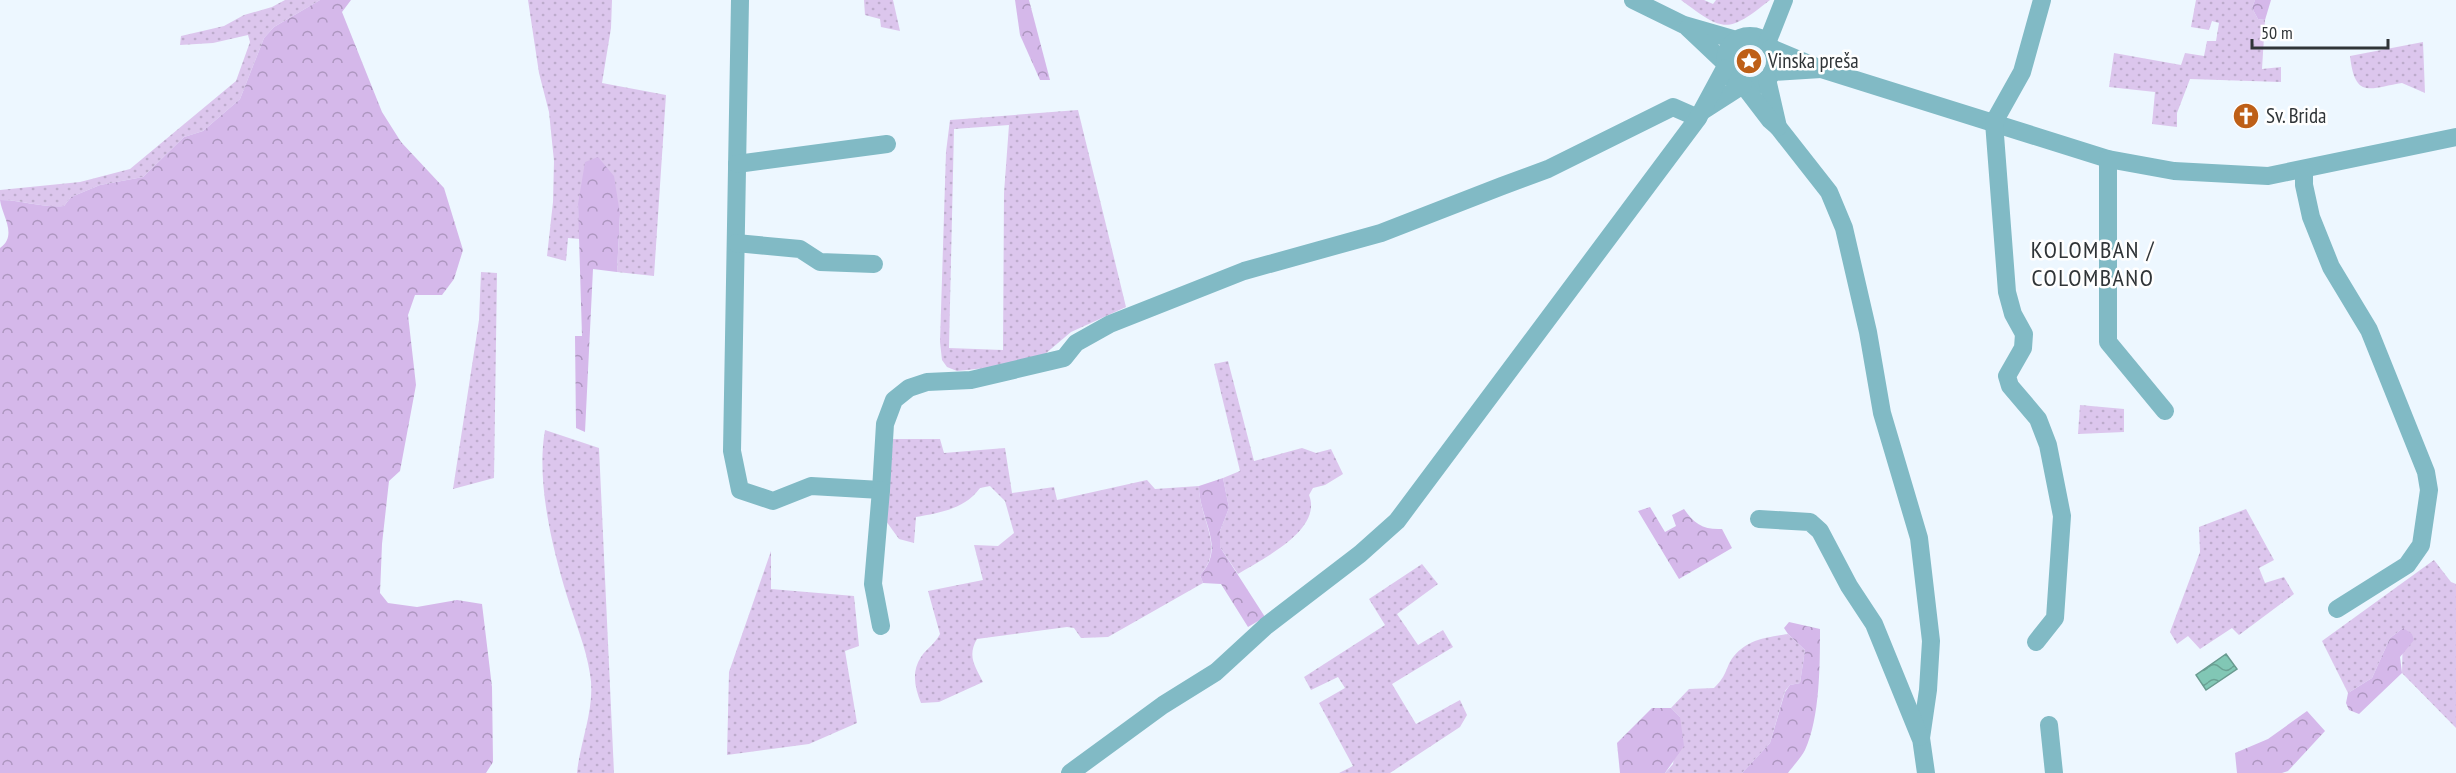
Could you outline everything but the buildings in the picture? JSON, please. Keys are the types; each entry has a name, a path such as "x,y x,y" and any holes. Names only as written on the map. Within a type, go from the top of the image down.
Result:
{"street":[{"path":"740,0 732,451 740,490 773,501 811,486 881,490"},
{"path":"1633,0 1684,25 1757,42 1821,69 2108,159 2174,171 2268,176 2304,171 2456,137"},
{"path":"2036,642 2055,618 2062,516 2048,445 2038,419 2010,386 2007,376 2023,348 2024,334 2013,314 2007,292 1994,123 2022,72 2042,0"},
{"path":"1070,773 1163,705 1216,672 1266,626 1360,554 1397,521 1701,114 1725,66 1726,50 1757,42 1781,5"},
{"path":"1684,25 1725,66 1733,81 1743,86 1770,120 1778,126 1829,192 1844,228 1868,332 1882,414 1919,538 1931,641 1928,690 1921,738"},
{"path":"1757,42 1775,61 1770,76 1778,126"},
{"path":"881,626 873,584 885,424 894,400 909,388 927,382 970,380 1064,358 1076,343 1110,324 1245,271 1381,233 1548,169 1673,107 1701,114 1743,86 1756,86 1770,76 1821,69"},
{"path":"737,164 887,144"},
{"path":"2108,159 2106,258 2108,342 2165,411"},
{"path":"2304,171 2304,185 2311,218 2327,257 2369,330 2426,471 2429,489 2421,545 2407,565 2337,609"},
{"path":"736,243 800,249 820,262 874,264"},
{"path":"1759,519 1810,522 1820,531 1849,586 1874,624 1921,738 1926,773"},
{"path":"2049,725 2054,773"}],"shaded area":[{"path":"285,0 320,0 274,27 264,38 240,99 203,131 184,137 143,177 100,185 71,197 64,206 0,200 0,190 80,182 130,169 236,81 250,42 248,35 213,43 180,45 181,36 224,26 244,15 272,7"},
{"path":"528,0 612,0 611,28 602,83 666,95 654,276 617,272 620,214 578,204 580,239 568,238 566,261 547,256 553,202 554,161 549,112 539,73"},
{"path":"864,0 893,0 900,31 881,27 880,19 865,15"},
{"path":"1681,0 1704,0 1713,4 1716,0 1770,0 1744,19 1726,25 1707,18"},
{"path":"2196,0 2255,0 2252,8 2258,19 2265,20 2262,69 2281,67 2281,82 2190,79 2177,113 2177,127 2152,124 2155,92 2109,87 2114,53 2181,65 2185,53 2204,56 2207,41 2216,41 2219,23 2212,21 2209,30 2191,27"},
{"path":"2423,42 2425,93 2402,83 2366,88 2356,79 2350,56"},
{"path":"1078,110 1126,307 1071,332 1045,354 1005,366 957,371 947,367 942,360 940,342 946,152 950,120","holes":["1009,125 1004,193 1003,350 949,348 954,129"]},
{"path":"481,272 497,273 494,478 453,489 479,320"},
{"path":"1228,361 1254,461 1302,448 1316,453 1331,449 1343,474 1325,485 1313,488 1309,495 1311,508 1307,520 1288,542 1238,574 1220,547 1220,531 1229,508 1223,478 1240,471 1214,364"},
{"path":"2080,405 2124,409 2124,432 2078,434"},
{"path":"545,430 599,448 614,773 577,773 591,699 590,674 586,654 561,577 547,514 543,471"},
{"path":"893,439 940,439 944,453 1005,448 1012,493 1054,487 1057,500 1147,480 1155,489 1199,486 1211,544 1211,554 1200,575 1203,583 1108,637 1081,638 1074,628 1067,627 977,639 972,656 983,682 939,702 921,703 916,686 916,668 921,657 940,634 928,591 983,580 974,545 998,546 1014,533 1005,501 990,486 980,488 967,501 951,509 916,517 914,543 899,539 886,521"},
{"path":"2246,509 2274,560 2259,568 2265,583 2284,577 2294,594 2239,635 2232,628 2200,649 2188,636 2177,644 2170,632 2200,552 2199,527"},
{"path":"771,551 771,589 854,596 859,646 845,651 857,723 809,744 727,755 729,672"},
{"path":"2434,560 2451,582 2456,584 2456,728 2402,673 2403,628 2390,638 2372,678 2348,693 2322,641"},
{"path":"1422,564 1438,584 1397,614 1418,645 1443,630 1453,647 1392,684 1416,724 1460,700 1467,715 1460,727 1390,773 1339,773 1353,766 1319,703 1345,688 1338,677 1311,690 1304,677 1385,625 1369,599"},
{"path":"1788,634 1805,650 1800,683 1790,685 1785,691 1770,743 1742,773 1665,773 1673,764 1680,717 1671,708 1689,689 1714,688 1722,679 1731,659 1752,642"}],"green space":[{"path":"320,0 351,0 342,12 382,112 401,142 444,188 463,250 454,279 442,295 415,295 408,315 416,385 400,471 389,481 382,544 380,593 388,603 417,607 457,600 482,604 492,687 493,762 486,773 0,773 0,248 8,237 8,225 0,200 64,206 71,197 100,185 143,177 184,137 203,131 240,99 264,38 274,27"},
{"path":"1015,0 1029,0 1050,80 1040,80 1020,35"},
{"path":"2255,0 2271,0 2265,20 2258,19 2252,8"},
{"path":"598,157 614,176 620,214 617,272 593,269 585,432 576,428 575,336 582,336 578,204 585,162"},
{"path":"1223,478 1229,508 1220,531 1220,547 1265,617 1248,627 1221,584 1203,583 1200,575 1208,565 1212,544 1199,486"},
{"path":"1650,507 1665,532 1676,526 1672,515 1684,509 1700,525 1722,529 1732,548 1679,579 1638,511"},
{"path":"1789,622 1820,629 1818,691 1810,737 1803,753 1788,773 1742,773 1770,743 1785,692 1790,685 1800,683 1805,650 1784,628"},
{"path":"2403,628 2412,634 2414,640 2400,657 2402,673 2359,714 2349,710 2346,703 2348,693 2372,678 2390,638"},
{"path":"1652,708 1671,708 1680,717 1684,746 1665,773 1620,773 1617,743"},
{"path":"2307,711 2325,731 2288,771 2237,773 2235,753 2268,739"}],"water":[{"path":"2226,654 2237,669 2206,690 2196,675"}],"place":[{"name":"Vinska preša","path":"1749,61"},
{"name":"Sv. Brida","path":"2246,116"}],"district":[{"name":"KOLOMBAN / COLOMBANO","path":"2093,264"}]}
